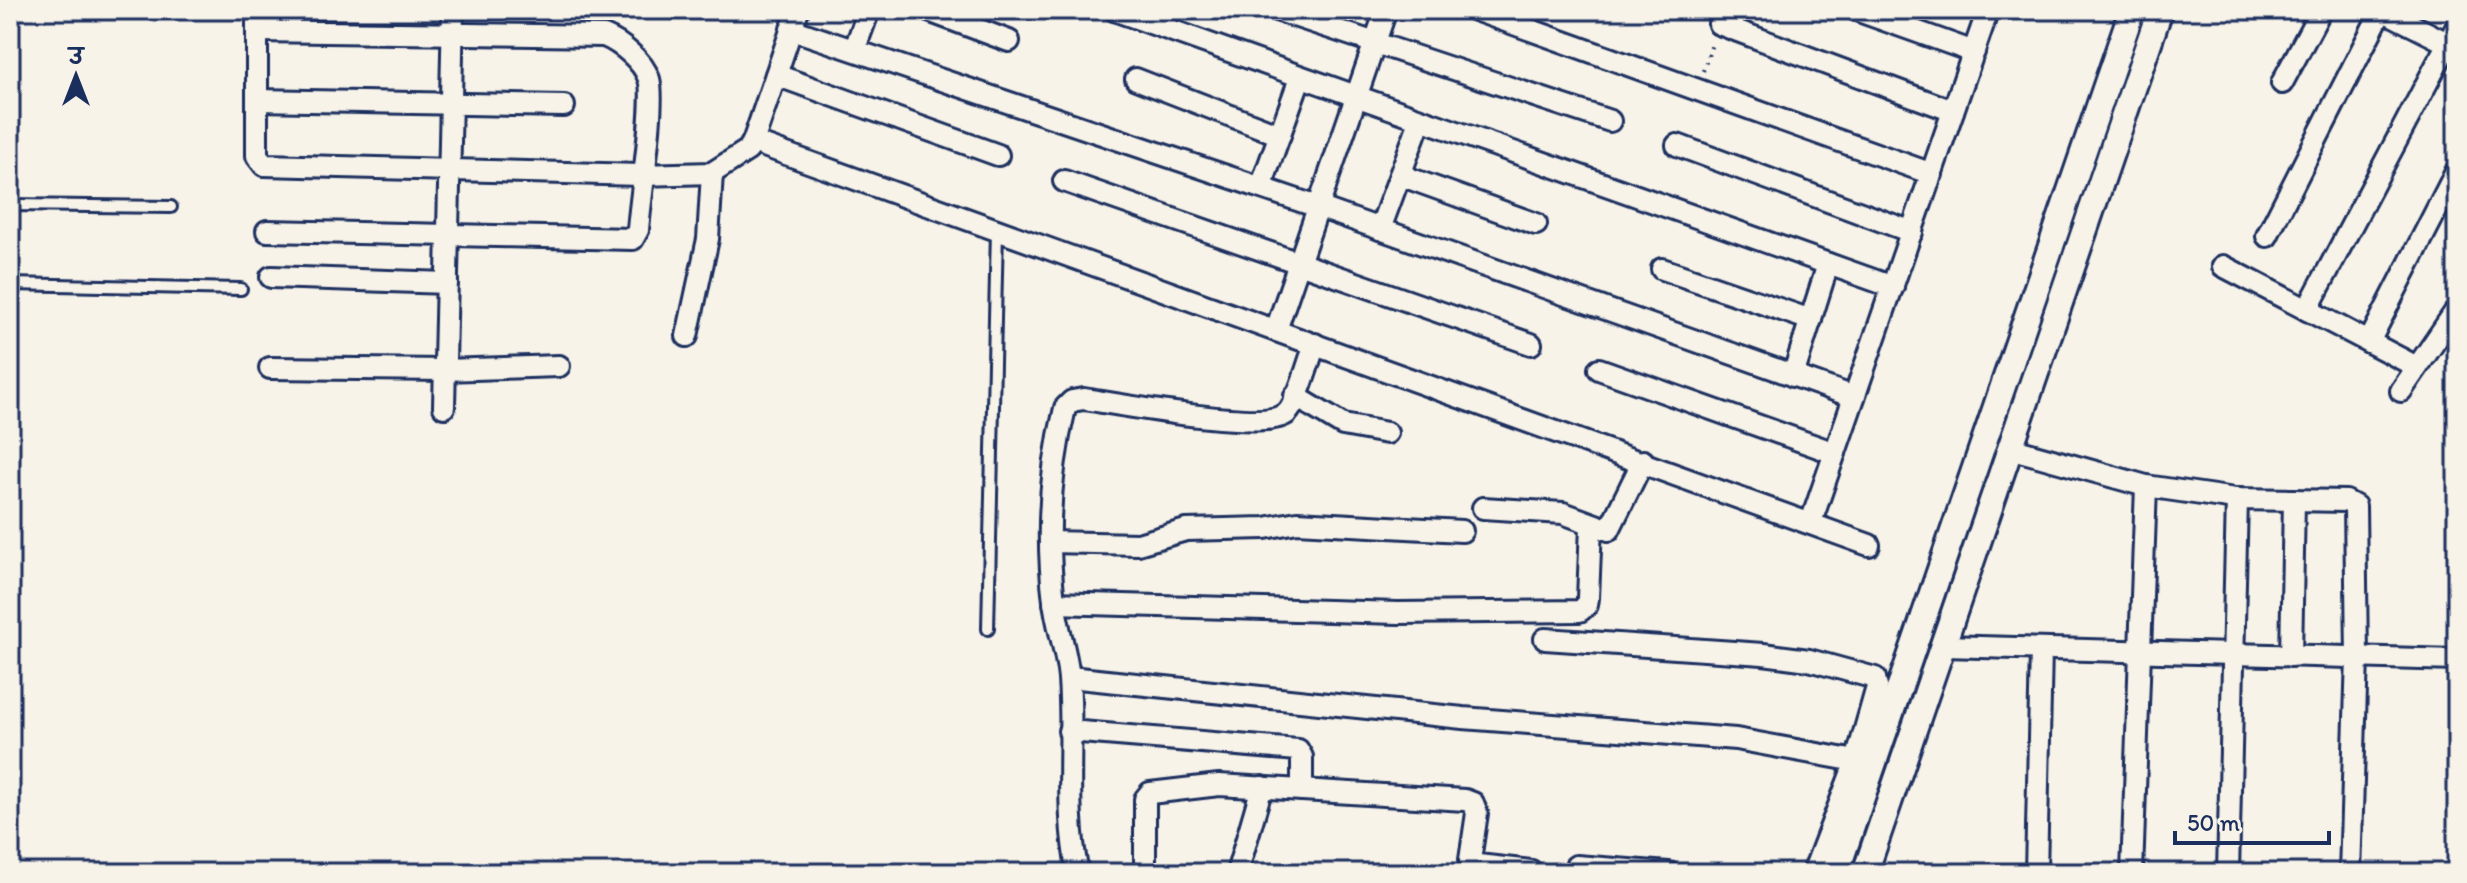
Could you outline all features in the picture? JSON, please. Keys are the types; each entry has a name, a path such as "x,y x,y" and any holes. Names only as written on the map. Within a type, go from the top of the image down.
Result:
{"street":[{"path":"444,407 453,10"},
{"path":"855,48 869,10"},
{"path":"926,10 1009,41"},
{"path":"1114,10 1893,287"},
{"path":"1276,10 1610,121"},
{"path":"1276,330 1386,10"},
{"path":"1475,10 1932,174"},
{"path":"1856,10 1974,52"},
{"path":"1811,522 1988,10"},
{"path":"1836,873 2132,10"},
{"path":"1865,873 2013,449 2160,10"},
{"path":"2282,83 2321,10"},
{"path":"2267,236 2382,10 2454,39 2307,310"},
{"path":"267,231 633,239 638,230 641,175 650,101 648,78 617,42 590,34 452,33 257,20 257,156 264,165 641,175 712,173 748,150 794,19 855,48 1261,187 1854,397"},
{"path":"1719,24 1953,111"},
{"path":"776,75 998,155"},
{"path":"1261,187 1300,78"},
{"path":"1136,79 1280,135"},
{"path":"257,100 564,106"},
{"path":"1380,229 1420,121"},
{"path":"753,142 1869,545"},
{"path":"1677,145 1912,232"},
{"path":"2369,342 2457,170"},
{"path":"687,336 708,239 712,173"},
{"path":"1400,175 1536,224"},
{"path":"1064,181 1531,344"},
{"path":"1793,376 1828,264"},
{"path":"2223,266 2417,367"},
{"path":"1662,269 1811,320"},
{"path":"271,277 447,283"},
{"path":"2401,391 2457,309"},
{"path":"1078,873 1070,822 1069,677 1054,603 1050,542 1053,469 1065,408 1072,401 1084,399 1226,418 1262,419 1285,415 1315,344"},
{"path":"270,368 445,370 559,366"},
{"path":"1599,369 1835,453"},
{"path":"1295,396 1343,425 1387,433"},
{"path":"2013,449 2146,486 2237,499 2346,501 2355,506 2357,657 2350,873"},
{"path":"1483,508 1563,513 1591,526 1609,530 1643,461"},
{"path":"2132,873 2146,486"},
{"path":"2228,873 2237,499"},
{"path":"2291,656 2294,500"},
{"path":"1050,542 1138,544 1186,530 1265,528 1297,522 1462,531"},
{"path":"1054,603 1398,613 1580,611 1587,605 1588,598 1591,526"},
{"path":"1545,639 1763,654 1809,660 1870,675 1877,687 1856,761 1813,873"},
{"path":"1944,646 2457,660"},
{"path":"2036,873 2041,649"},
{"path":"1069,677 1463,718 1736,739 1856,761"},
{"path":"1069,731 1298,750 1302,757 1302,790"},
{"path":"1145,873 1143,808 1150,793 1219,785 1465,800 1473,803 1477,813 1470,860 1478,865 1531,871"},
{"path":"1237,873 1262,787"},
{"path":"1576,866 1680,873"}],"lane":[{"path":"10,205 171,207"},
{"path":"988,629 997,230"},
{"path":"10,284 241,289"}],"path":[{"path":"1697,89 1719,24"}]}
